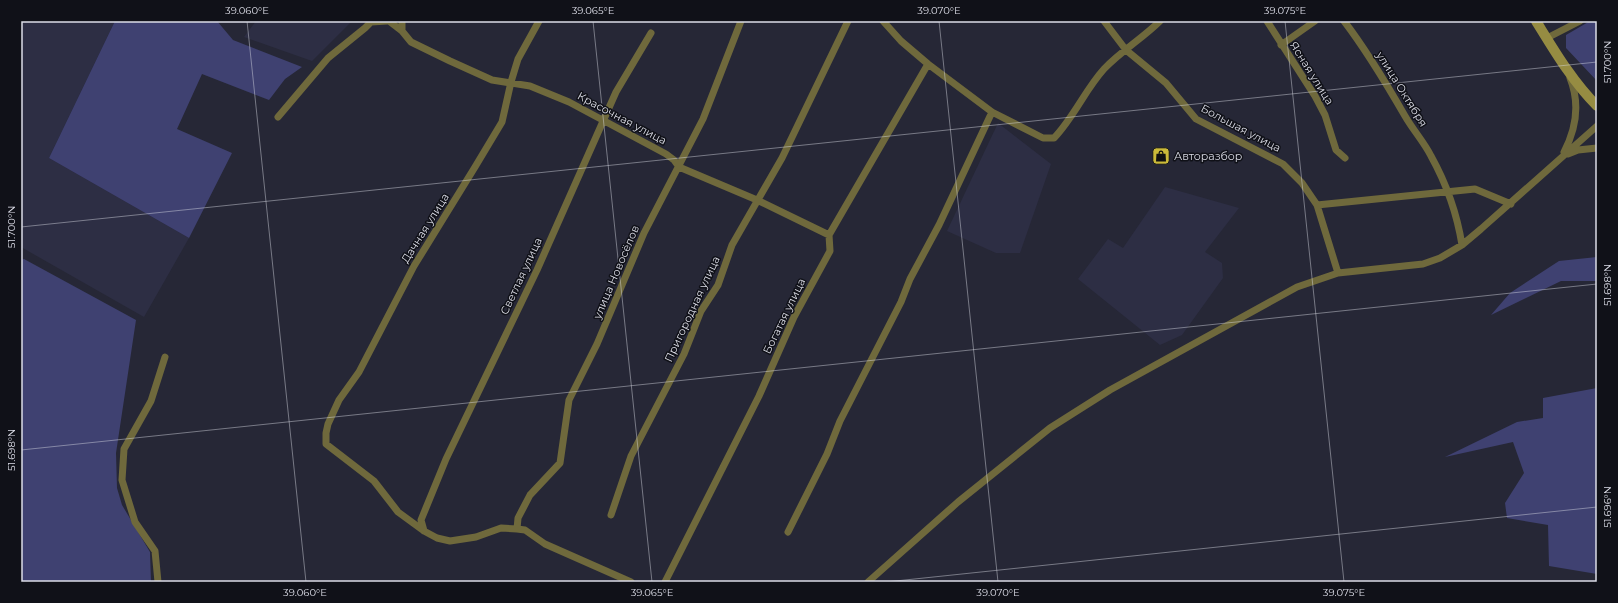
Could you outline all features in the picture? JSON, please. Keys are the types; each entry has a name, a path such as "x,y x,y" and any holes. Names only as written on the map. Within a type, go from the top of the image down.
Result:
{"main road":[{"path":"1536,21 1566,68 1585,94 1597,106"}],"street":[{"name":"Красочная улица","path":"388,21 402,30 411,42 450,61 492,80 530,86 569,102 666,154 674,160 679,167 757,200 829,235"},
{"path":"278,117 328,58 371,22 388,21"},
{"path":"402,21 402,30"},
{"name":"Дачная улица","path":"424,531 398,512 374,482 326,444 328,424 338,400 359,372 414,266 502,122 518,59 539,21"},
{"name":"улица Новосёлов","path":"517,529 518,518 530,495 560,463 569,400 597,344 644,233 703,120 741,21"},
{"name":"Пригородная улица","path":"611,515 630,456 684,354 701,311 718,285 732,245 782,158 848,21"},
{"path":"883,21 901,41 928,64 992,112 1042,138 1054,138 1062,129 1094,81 1105,68 1160,21"},
{"name":"Большая улица","path":"1104,21 1126,50 1166,84 1196,119 1283,164 1302,183 1317,205 1338,273"},
{"name":"Ясная улица","path":"1267,21 1315,96 1325,115 1336,150 1345,158"},
{"path":"1281,45 1315,21"},
{"name":"улица Октября","path":"1344,21 1357,37 1406,118 1431,155 1439,171 1459,224 1462,245"},
{"path":"1546,38 1580,21"},
{"name":"Светлая улица","path":"424,531 422,520 440,473 476,394 537,270 604,122 616,92 651,33"},
{"name":"Богатая улица","path":"665,582 759,396 794,317 830,251 829,235 928,64"},
{"path":"1562,156 1574,126 1576,106 1573,85 1566,68"},
{"path":"788,532 827,454 840,421 901,302 910,279 939,225 992,112"},
{"path":"868,582 958,502 1050,428 1075,411 1297,287 1338,273 1423,264 1440,258 1462,245 1511,204 1562,156 1597,126"},
{"path":"1562,156 1578,150 1597,148"},
{"path":"1317,205 1475,189 1511,204"},
{"path":"158,582 155,551 135,522 122,480 124,449 151,400 165,357"},
{"path":"424,531 437,538 450,542 476,537 501,528 525,530 545,544 631,582"}],"shaded area":[{"path":"21,21 115,21 49,158 189,238 144,317 21,247"},
{"path":"115,21 217,21 233,40 302,67 285,79 269,100 202,74 177,129 232,153 189,238 49,158"},
{"path":"256,21 352,21 312,61 244,37"},
{"path":"1590,21 1597,21 1597,81 1566,48 1566,35"},
{"path":"998,123 1051,164 1020,253 996,253 947,231"},
{"path":"1165,187 1239,208 1205,252 1222,263 1223,278 1182,335 1160,345 1078,279 1108,239 1123,248"},
{"path":"1597,257 1597,281 1561,281 1491,315 1510,293 1559,261"},
{"path":"24,259 136,320 116,453 117,488 122,505 150,552 151,582 21,582 21,260"},
{"path":"1597,388 1597,574 1549,566 1548,525 1507,518 1505,503 1524,473 1513,442 1445,457 1517,422 1543,418 1543,398"}],"place":[{"name":"Авторазбор","path":"1161,156"}]}
